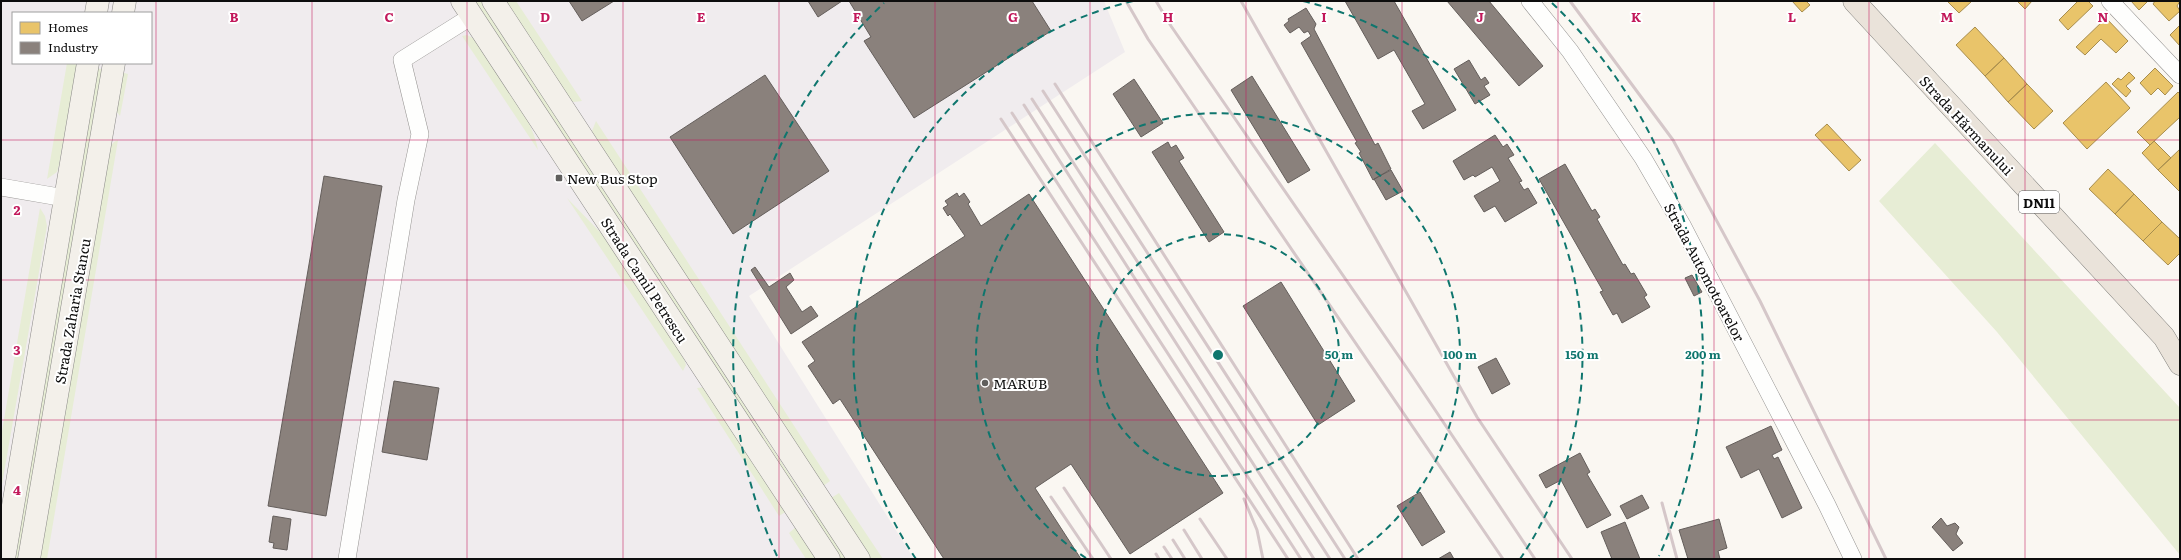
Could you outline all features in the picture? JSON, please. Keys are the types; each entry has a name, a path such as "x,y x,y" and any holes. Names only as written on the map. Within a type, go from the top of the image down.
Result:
{"main road":[{"name":"Strada Hărmanului","path":"1854,1 2172,342 2180,364"}],"street":[{"path":"96,12 98,1"},
{"path":"123,12 125,1"},
{"name":"Strada Camil Petrescu","path":"493,1 859,559"},
{"name":"Strada Automotoarelor","path":"1530,1 1570,51 1644,158 1682,225 1827,505 1853,559"},
{"path":"2110,1 2180,75"},
{"path":"346,559 406,200 420,134 402,60 467,9"},
{"name":"Strada Camil Petrescu","path":"467,9 829,559"},
{"name":"Strada Zaharia Stancu","path":"4,559 88,64"},
{"name":"Strada Zaharia Stancu","path":"30,559 114,64"},
{"path":"1,187 65,198"}],"shaded area":[{"path":"1,1 1104,1 1125,52 749,296 914,559 1,559"}],"green space":[{"path":"472,1 482,1 804,497 798,501"},
{"path":"499,1 516,1 582,101 574,102 564,99"},
{"path":"467,35 473,38 511,92 528,122 538,150 462,36"},
{"path":"67,64 77,64 59,165 57,172 47,179"},
{"path":"96,68 105,70 21,559 12,559"},
{"path":"117,71 128,74 120,116 116,111"},
{"path":"596,121 830,481 819,489 593,141 592,131"},
{"path":"118,140 47,559 38,559 109,148"},
{"path":"1935,143 2180,408 2180,555 1997,332 1879,201"},
{"path":"567,198 601,233 682,352 686,365 683,371"},
{"path":"40,208 45,216 47,226 1,490 1,437"},
{"path":"705,387 787,511 779,516 697,388"},
{"path":"839,493 883,559 868,559 828,500"},
{"path":"815,508 850,559 841,559 809,512"},
{"path":"796,527 818,559 806,559 789,533"}],"building: Homes":[{"path":"1792,1 1806,1 1810,5 1802,12"},
{"path":"1947,1 1972,1 1959,13"},
{"path":"2017,1 2032,1 2025,9"},
{"path":"2078,1 2088,1 2093,6 2068,30 2059,20"},
{"path":"2131,1 2148,1 2139,10"},
{"path":"2155,1 2180,1 2177,6 2180,11 2169,21 2153,4"},
{"path":"2106,18 2128,41 2116,53 2101,39 2085,55 2076,47"},
{"path":"2180,25 2180,46 2170,35"},
{"path":"1975,27 2004,58 1985,76 1956,45"},
{"path":"2004,58 2027,84 2008,102 1985,76"},
{"path":"2155,68 2173,86 2165,95 2158,88 2151,95 2140,83"},
{"path":"2129,72 2135,78 2126,86 2131,91 2126,97 2112,84 2118,78 2121,80"},
{"path":"2106,82 2130,108 2087,149 2063,123"},
{"path":"2027,84 2053,111 2034,129 2008,102"},
{"path":"2178,92 2180,94 2180,117 2150,145 2137,132"},
{"path":"1827,124 1861,160 1849,171 1815,135"},
{"path":"2154,141 2171,158 2158,170 2142,153"},
{"path":"2180,149 2180,192 2158,170"},
{"path":"2108,169 2134,194 2115,214 2089,189"},
{"path":"2134,194 2162,222 2143,241 2115,214"},
{"path":"2162,222 2180,239 2180,253 2168,265 2143,241"}],"building: Industry":[{"path":"569,1 614,1 582,21"},
{"path":"808,1 842,1 818,17"},
{"path":"849,1 1032,1 1051,31 914,118 864,41 871,37"},
{"path":"1345,1 1394,1 1456,110 1423,129 1412,111 1425,104 1394,50 1378,59"},
{"path":"1447,1 1489,1 1543,66 1519,86"},
{"path":"1306,8 1316,24 1314,29 1375,145 1378,143 1391,169 1373,180 1359,153 1361,152 1355,143 1357,142 1301,43 1311,36 1308,31 1304,33 1299,27 1290,33 1284,25 1289,21 1288,19"},
{"path":"1469,60 1481,80 1485,77 1489,83 1484,86 1490,95 1475,104 1454,69"},
{"path":"765,75 829,171 733,234 670,137"},
{"path":"1252,76 1310,170 1288,183 1231,90"},
{"path":"1134,79 1163,123 1141,137 1113,94"},
{"path":"1495,135 1503,147 1507,144 1514,155 1508,158 1522,181 1519,182 1524,190 1528,188 1537,203 1505,222 1495,206 1484,212 1474,196 1500,181 1492,167 1475,177 1473,175 1464,180 1453,161"},
{"path":"1168,142 1171,148 1176,145 1184,158 1179,161 1224,232 1209,242 1152,152"},
{"path":"1565,164 1592,211 1595,209 1600,217 1597,219 1623,265 1625,264 1631,274 1634,273 1647,295 1644,297 1650,307 1622,323 1617,313 1613,315 1600,292 1603,291 1539,179"},
{"path":"1391,170 1403,191 1386,200 1374,179"},
{"path":"324,176 382,186 326,516 268,506"},
{"name":"MARUB","path":"957,193 959,197 964,193 970,202 968,204 981,226 1029,194 1223,493 1130,554 1071,464 1035,488 1081,559 944,559 840,399 833,404 808,366 815,361 802,342 965,236 950,214 948,216 943,208 948,205 945,201"},
{"path":"755,267 769,287 790,273 794,280 786,287 802,312 811,306 818,316 791,334 751,270"},
{"path":"1692,275 1702,292 1694,296 1685,278"},
{"path":"1281,282 1355,401 1318,425 1243,306"},
{"path":"1496,358 1510,384 1492,394 1478,367"},
{"path":"394,381 439,388 427,460 382,452"},
{"path":"1771,426 1782,450 1772,455 1774,459 1778,457 1802,508 1782,518 1759,469 1741,478 1726,447"},
{"path":"1580,453 1590,472 1587,474 1611,515 1587,528 1561,480 1546,488 1539,475"},
{"path":"1420,492 1445,532 1422,546 1397,506"},
{"path":"1642,495 1649,508 1627,519 1620,506"},
{"path":"273,516 291,519 287,550 273,548 274,543 269,542"},
{"path":"1941,518 1947,526 1955,523 1959,527 1956,534 1963,543 1953,551 1932,527"},
{"path":"1719,519 1727,548 1718,551 1720,559 1688,559 1679,530"},
{"path":"1625,522 1640,559 1612,559 1601,532"},
{"path":"1450,552 1454,559 1438,559"}],"railway":[{"path":"1126,1 1148,39 1503,559"},
{"path":"1156,1 1171,26 1411,374 1535,559"},
{"path":"1241,1 1477,417 1572,559"},
{"path":"1570,1 1673,140 1760,301 1886,559"},
{"path":"1055,84 1358,559"},
{"path":"1043,91 1345,559"},
{"path":"1032,99 1330,559"},
{"path":"1024,105 1314,559"},
{"path":"1012,113 1301,559"},
{"path":"1001,119 1288,559"},
{"path":"1064,488 1111,559"},
{"path":"1051,497 1093,559"},
{"path":"1244,499 1257,530 1263,559"},
{"path":"1662,503 1677,559"},
{"path":"1200,519 1227,559"},
{"path":"1184,530 1202,559"},
{"path":"1173,540 1185,559"},
{"path":"1164,547 1172,559"},
{"path":"1156,554 1159,559"}],"place":[{"name":"New Bus Stop","path":"559,178"},
{"name":"MARUB","path":"985,383"}]}
